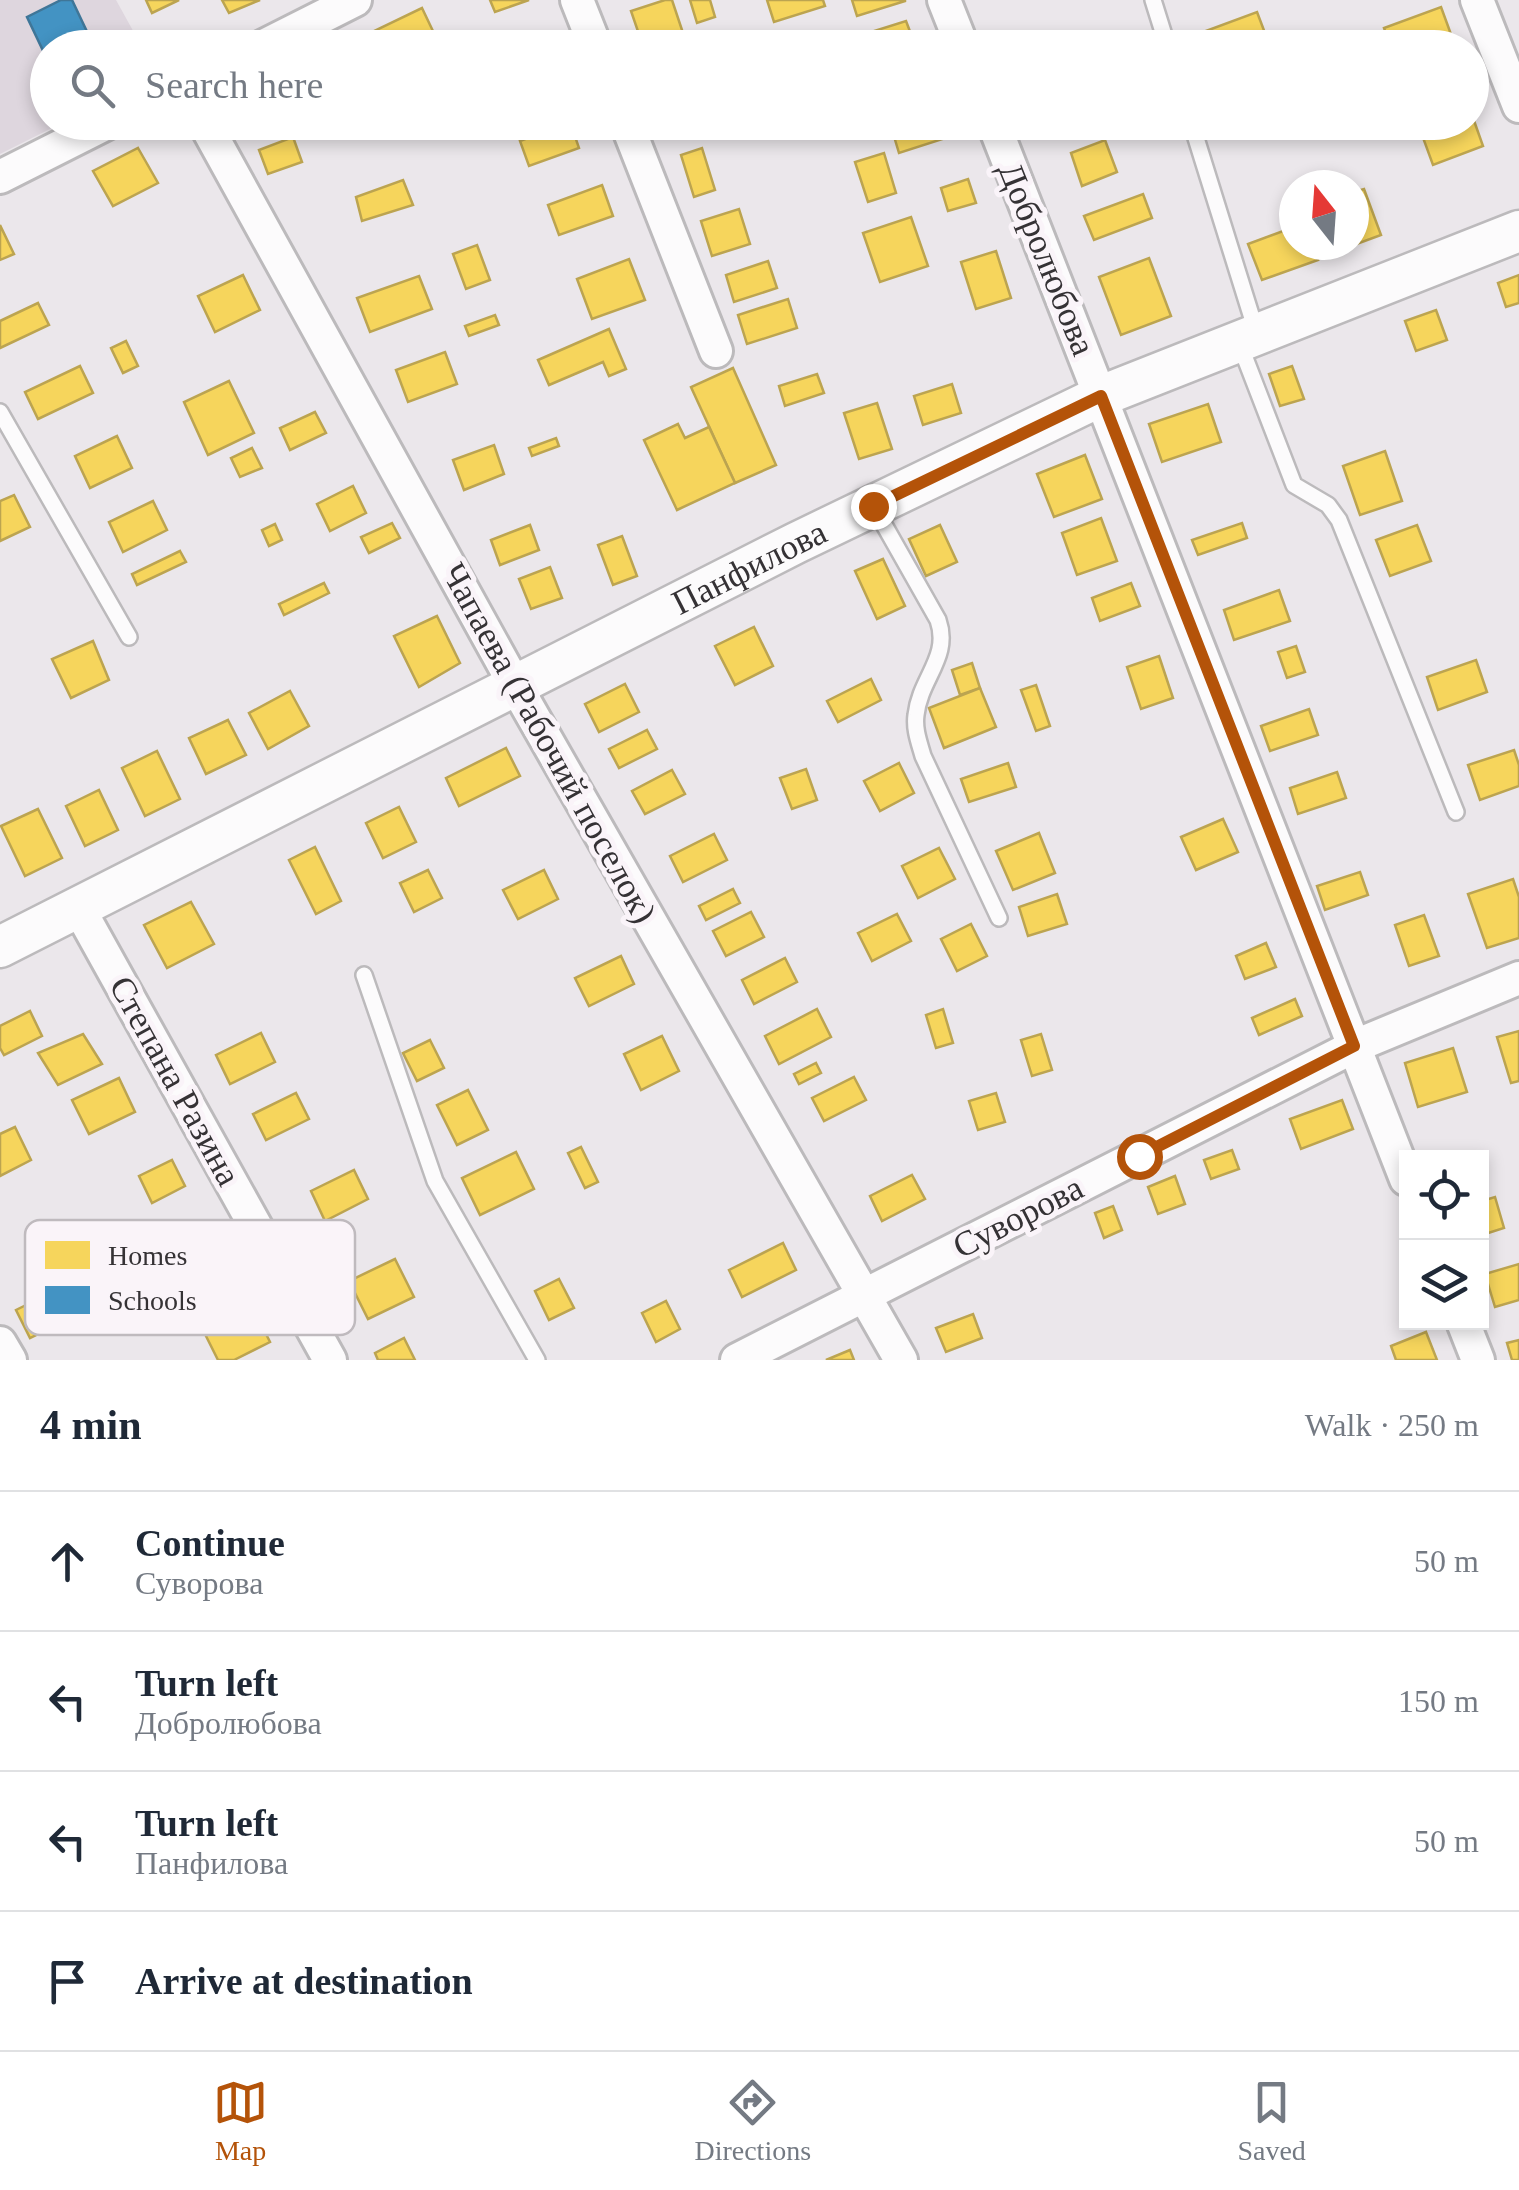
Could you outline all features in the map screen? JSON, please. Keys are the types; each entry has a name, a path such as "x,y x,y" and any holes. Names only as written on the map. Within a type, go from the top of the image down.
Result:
{"street":[{"path":"577,0 589,30"},
{"path":"944,0 956,30"},
{"path":"1477,0 1489,30"},
{"path":"292,30 337,4"},
{"path":"1489,30 1519,106"},
{"path":"0,177 74,140"},
{"name":"Чапаева (Рабочий поселок)","path":"214,140 515,685 901,1360"},
{"path":"633,140 716,351"},
{"name":"Добролюбова","path":"1000,140 1399,1161"},
{"name":"Панфилова","path":"0,947 515,685 1101,396 1519,231"},
{"name":"Степана Разина","path":"78,907 252,1220"},
{"name":"Суворова","path":"737,1360 1354,1046 1519,978"},
{"path":"1466,1330 1478,1360"},
{"name":"Степана Разина","path":"316,1335 330,1360"},
{"path":"0,1343 10,1360"}],"lane":[{"path":"1153,0 1162,30"},
{"path":"1196,140 1248,338 1294,485 1328,505 1339,520 1456,812"},
{"path":"0,412 129,637"},
{"path":"873,506 943,634 942,650 923,686 916,716 917,736 999,918"},
{"path":"364,976 435,1181 536,1360"}],"shaded area":[{"path":"0,0 116,0 133,30 30,30 30,139 0,154"}],"building: Homes":[{"path":"146,0 179,0 152,13"},
{"path":"222,0 260,0 229,13"},
{"path":"490,0 529,0 495,12"},
{"path":"672,0 682,30 638,30 631,11"},
{"path":"690,0 710,0 715,17 697,23"},
{"path":"767,0 823,0 825,6 774,22"},
{"path":"852,0 905,0 905,1 857,16"},
{"path":"1441,7 1449,30 1385,30"},
{"path":"422,8 432,30 376,30"},
{"path":"1257,12 1264,30 1208,30"},
{"path":"906,21 909,30 877,30"},
{"path":"294,140 302,162 268,174 259,150"},
{"path":"576,140 579,148 529,166 520,141"},
{"path":"895,140 939,140 899,153"},
{"path":"1105,140 1117,172 1082,186 1071,153"},
{"path":"1424,140 1481,140 1483,146 1433,165"},
{"path":"138,148 158,183 113,206 93,171"},
{"path":"702,148 715,190 694,197 681,155"},
{"path":"884,153 896,193 868,202 855,162"},
{"path":"968,179 976,203 948,211 941,188"},
{"path":"403,180 413,205 362,221 356,197"},
{"path":"602,185 613,216 559,235 548,205"},
{"path":"1143,194 1152,218 1094,240 1084,216"},
{"path":"1369,203 1381,235 1369,239"},
{"path":"739,209 750,244 712,256 701,221"},
{"path":"911,217 928,266 880,282 863,233"},
{"path":"0,225 14,254 0,260"},
{"path":"1279,233 1279,260 1318,260 1262,280 1248,244"},
{"path":"477,245 490,280 466,289 453,254"},
{"path":"996,251 1011,298 976,309 961,262"},
{"path":"1149,258 1171,316 1121,335 1099,277"},
{"path":"629,259 645,300 592,319 577,279"},
{"path":"768,261 777,288 734,302 726,275"},
{"path":"243,275 260,310 215,332 198,296"},
{"path":"1519,275 1519,303 1506,307 1498,283"},
{"path":"419,276 432,309 370,332 357,298"},
{"path":"788,299 797,328 747,344 738,315"},
{"path":"38,303 49,325 0,348 0,321"},
{"path":"1436,310 1447,340 1416,351 1405,321"},
{"path":"495,315 499,325 469,336 465,326"},
{"path":"609,329 626,369 609,376 603,362 549,385 538,360"},
{"path":"126,341 138,366 123,373 111,348"},
{"path":"445,352 457,384 408,402 396,370"},
{"path":"80,366 93,393 38,419 25,392"},
{"path":"1292,366 1304,399 1280,406 1269,374"},
{"path":"733,368 776,465 735,483 691,387"},
{"path":"817,374 824,393 785,406 779,386"},
{"path":"229,381 254,433 208,455 184,402"},
{"path":"952,384 961,413 923,425 914,396"},
{"path":"877,403 892,449 859,459 844,413"},
{"path":"1208,404 1221,442 1162,462 1149,424"},
{"path":"315,412 326,433 290,450 280,428"},
{"path":"678,424 685,438 709,427 735,483 677,510 644,440"},
{"path":"117,436 132,468 90,488 75,456"},
{"path":"556,438 559,446 532,456 529,448"},
{"path":"494,445 504,474 464,490 453,460"},
{"path":"252,448 262,468 240,477 231,458"},
{"path":"1385,451 1402,501 1360,515 1343,466"},
{"path":"1085,455 1102,499 1054,517 1037,474"},
{"path":"353,486 366,513 330,531 317,504"},
{"path":"14,495 30,527 0,541 0,501"},
{"path":"153,501 167,530 123,552 109,522"},
{"path":"1101,518 1117,561 1077,575 1062,533"},
{"path":"392,523 400,538 369,553 361,537"},
{"path":"1242,523 1247,538 1198,555 1192,540"},
{"path":"275,524 282,540 269,546 262,530"},
{"path":"530,525 539,550 500,565 491,540"},
{"path":"940,525 957,562 926,576 909,539"},
{"path":"1417,525 1431,561 1390,576 1376,540"},
{"path":"622,536 637,576 613,585 598,545"},
{"path":"180,551 186,562 137,585 132,574"},
{"path":"883,559 905,606 877,619 855,571"},
{"path":"550,567 562,598 531,609 519,579"},
{"path":"324,583 329,593 284,615 279,604"},
{"path":"1131,583 1140,606 1100,621 1092,598"},
{"path":"1279,590 1290,621 1234,640 1224,610"},
{"path":"437,616 460,663 419,687 394,636"},
{"path":"754,627 773,666 735,685 715,646"},
{"path":"93,641 109,680 71,698 52,659"},
{"path":"1296,646 1305,672 1287,678 1278,652"},
{"path":"1159,656 1173,698 1141,709 1127,667"},
{"path":"1476,660 1487,692 1438,710 1427,677"},
{"path":"972,663 980,688 960,695 952,670"},
{"path":"871,679 881,700 838,722 827,701"},
{"path":"625,684 639,712 599,732 585,704"},
{"path":"1036,685 1050,726 1036,731 1021,690"},
{"path":"980,688 996,727 944,748 929,708"},
{"path":"290,691 309,726 268,749 249,713"},
{"path":"1309,709 1318,735 1270,751 1261,726"},
{"path":"228,720 246,755 206,774 189,738"},
{"path":"647,730 657,749 619,768 609,749"},
{"path":"506,748 520,776 459,806 446,778"},
{"path":"1514,750 1519,786 1480,800 1468,765"},
{"path":"157,751 180,799 145,816 122,768"},
{"path":"899,763 914,793 880,811 864,781"},
{"path":"1008,763 1016,787 969,802 961,779"},
{"path":"806,769 817,800 792,809 780,778"},
{"path":"672,770 685,794 645,814 632,791"},
{"path":"1337,772 1346,798 1298,814 1290,788"},
{"path":"99,790 118,830 85,846 66,806"},
{"path":"399,807 416,842 383,858 366,823"},
{"path":"38,809 62,858 25,876 1,826"},
{"path":"1223,819 1238,852 1196,870 1181,837"},
{"path":"1039,833 1055,873 1013,890 996,851"},
{"path":"714,834 727,860 683,882 670,856"},
{"path":"315,847 341,901 316,914 289,860"},
{"path":"939,848 955,879 918,898 902,866"},
{"path":"428,870 442,898 414,912 400,883"},
{"path":"544,870 558,899 518,919 503,890"},
{"path":"1360,872 1368,895 1325,910 1317,886"},
{"path":"1513,879 1519,897 1519,938 1487,948 1468,894"},
{"path":"733,889 740,903 706,920 699,906"},
{"path":"1057,894 1067,924 1028,936 1019,907"},
{"path":"191,902 214,944 167,968 144,925"},
{"path":"751,912 764,937 726,956 713,931"},
{"path":"897,914 911,941 872,961 858,933"},
{"path":"1424,915 1439,956 1409,966 1395,925"},
{"path":"971,924 987,956 957,971 941,939"},
{"path":"1266,943 1276,967 1245,979 1236,956"},
{"path":"621,956 634,984 589,1006 575,978"},
{"path":"785,958 797,982 754,1004 742,980"},
{"path":"1295,999 1302,1016 1259,1035 1252,1018"},
{"path":"817,1009 831,1037 779,1064 765,1036"},
{"path":"943,1009 953,1043 936,1048 926,1015"},
{"path":"30,1011 42,1036 4,1055 0,1048 0,1026"},
{"path":"1519,1031 1519,1081 1511,1083 1497,1037"},
{"path":"261,1033 275,1062 230,1084 216,1055"},
{"path":"83,1034 102,1064 58,1085 38,1053"},
{"path":"1041,1034 1052,1070 1032,1076 1021,1040"},
{"path":"662,1036 679,1071 641,1090 624,1054"},
{"path":"430,1040 444,1068 417,1081 403,1053"},
{"path":"1453,1048 1467,1092 1418,1107 1405,1063"},
{"path":"816,1063 821,1073 799,1084 794,1074"},
{"path":"854,1077 866,1100 824,1121 812,1098"},
{"path":"119,1078 135,1112 89,1134 72,1100"},
{"path":"468,1090 488,1130 457,1145 437,1105"},
{"path":"296,1093 309,1119 266,1140 253,1114"},
{"path":"996,1093 1005,1122 978,1130 969,1101"},
{"path":"1342,1100 1353,1129 1301,1149 1290,1119"},
{"path":"15,1127 31,1160 0,1176 0,1134"},
{"path":"581,1147 598,1182 585,1188 568,1153"},
{"path":"1232,1150 1239,1169 1211,1179 1204,1160"},
{"path":"516,1152 534,1189 480,1215 462,1178"},
{"path":"172,1160 185,1186 152,1203 139,1176"},
{"path":"354,1170 368,1199 325,1220 311,1191"},
{"path":"912,1175 925,1199 882,1221 870,1196"},
{"path":"1175,1176 1185,1204 1158,1214 1148,1187"},
{"path":"1495,1197 1504,1228 1489,1233 1489,1199"},
{"path":"1113,1206 1122,1230 1104,1238 1095,1213"},
{"path":"783,1243 796,1270 742,1297 729,1270"},
{"path":"395,1259 414,1297 368,1319 355,1293 355,1278"},
{"path":"1519,1264 1519,1300 1495,1307 1489,1273"},
{"path":"559,1279 574,1308 549,1320 535,1291"},
{"path":"666,1301 680,1329 656,1342 642,1313"},
{"path":"25,1306 25,1328 16,1310"},
{"path":"973,1314 982,1338 946,1352 936,1328"},
{"path":"1426,1332 1437,1360 1396,1360 1391,1346"},
{"path":"206,1335 266,1335 270,1342 234,1360 218,1360"},
{"path":"404,1338 415,1360 378,1360 375,1353"},
{"path":"1519,1340 1519,1360 1512,1360 1507,1343"},
{"path":"850,1350 854,1360 826,1360"}],"building: Schools":[{"path":"61,0 72,0 86,30 33,30 27,17"}],"route":[{"path":"873,506 1101,396 1354,1046 1139,1156"}]}
